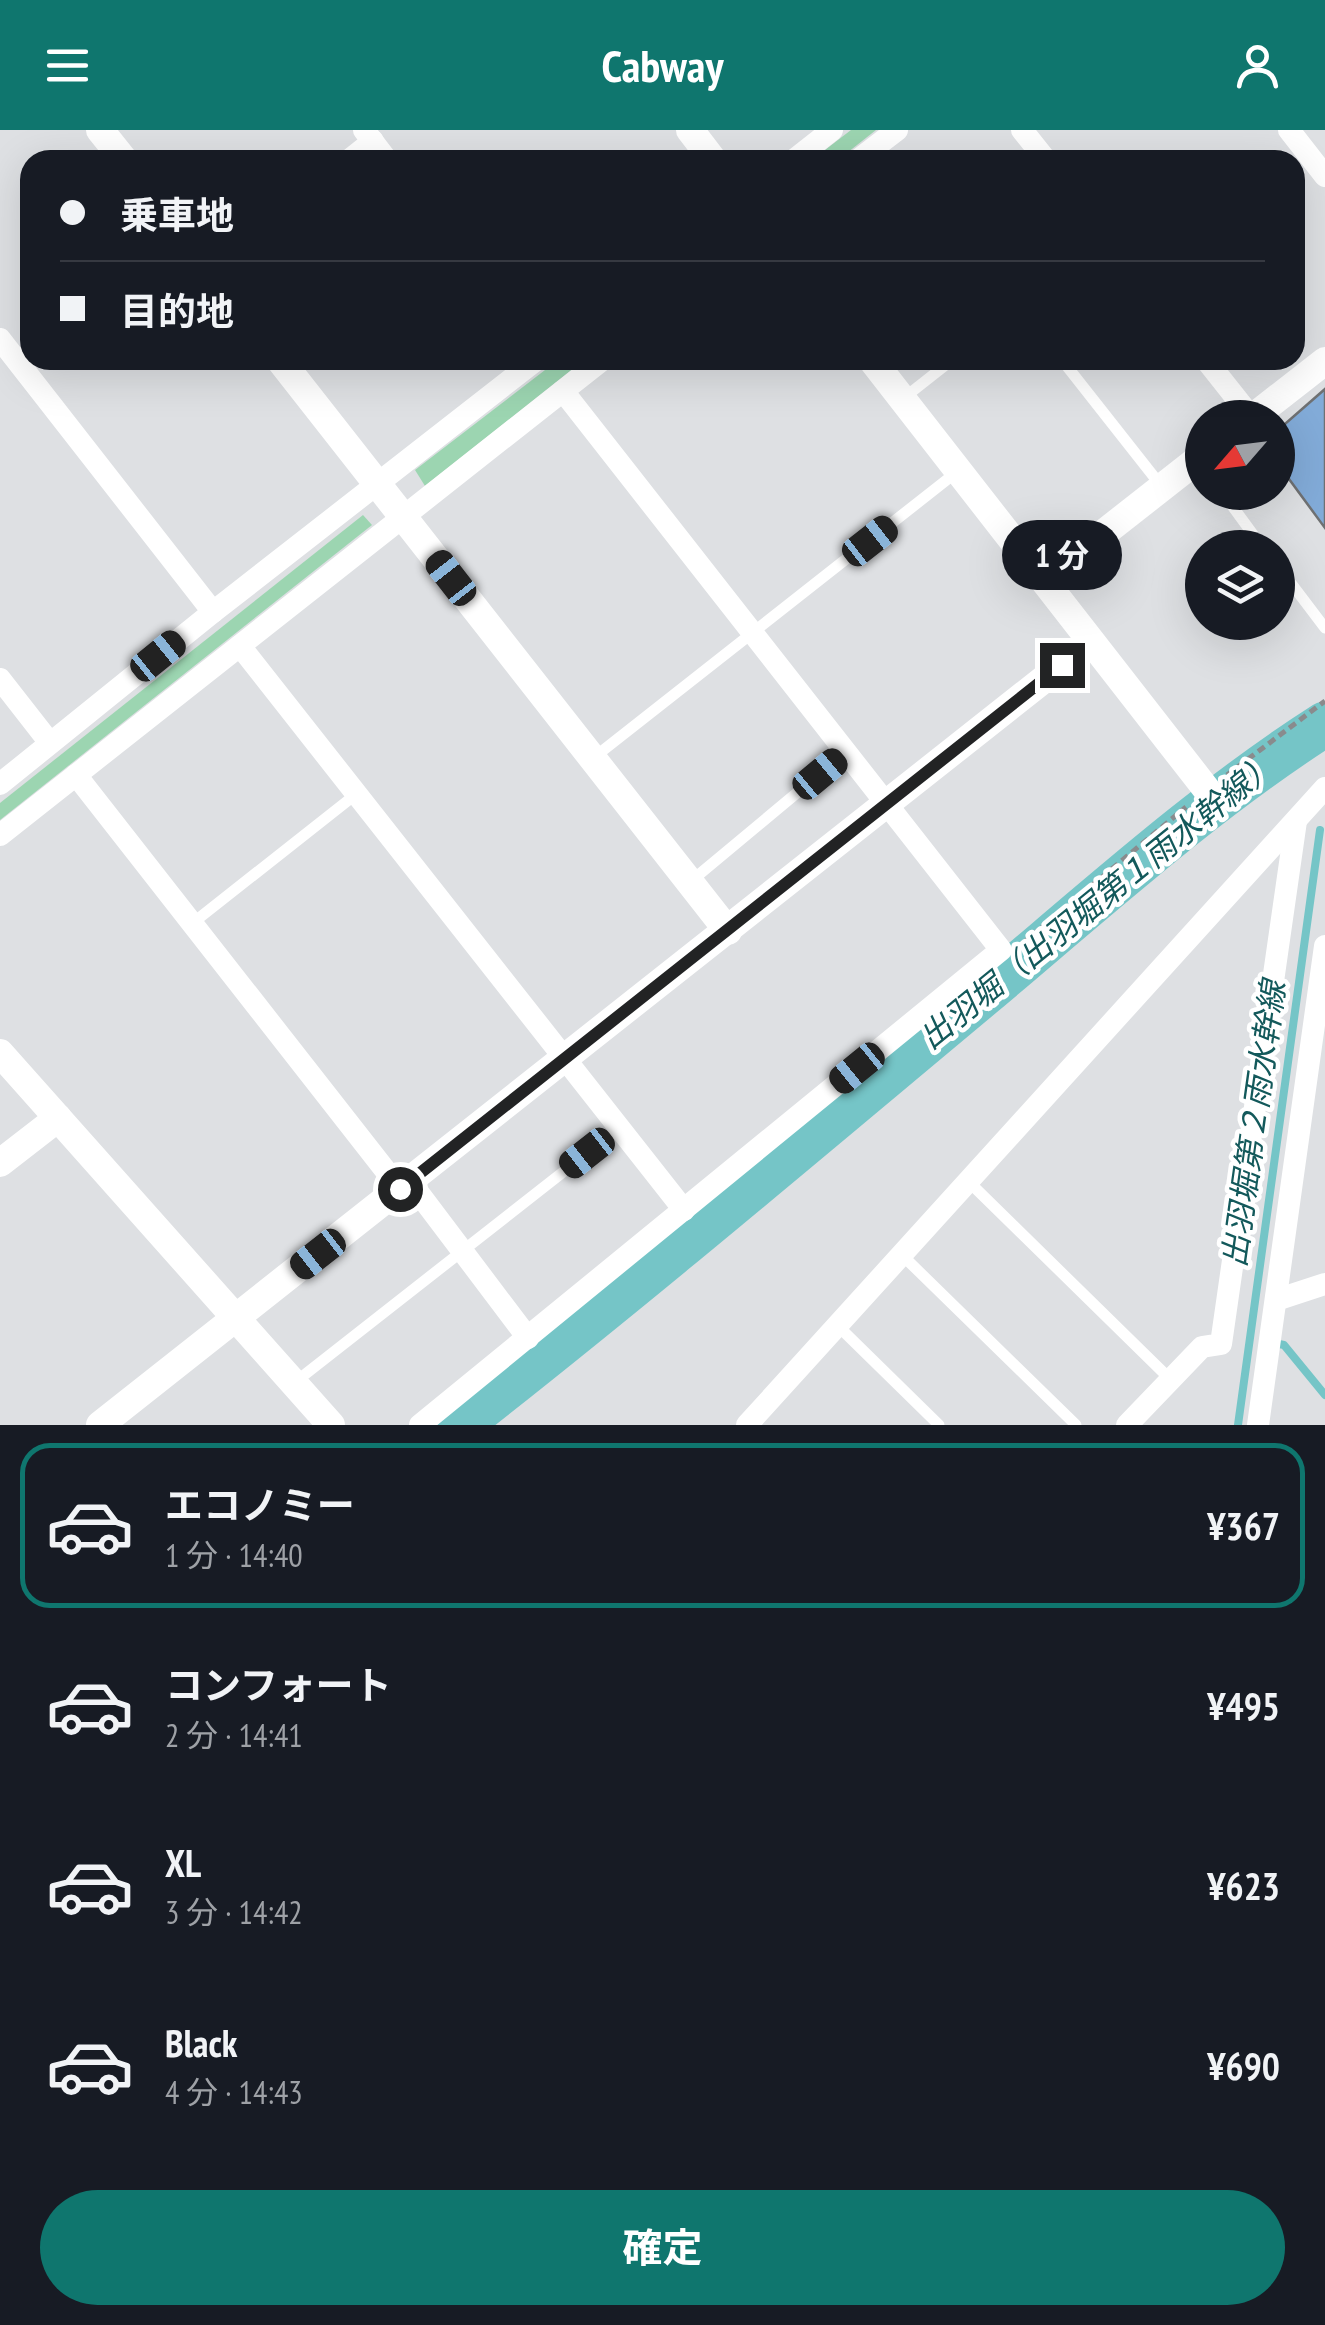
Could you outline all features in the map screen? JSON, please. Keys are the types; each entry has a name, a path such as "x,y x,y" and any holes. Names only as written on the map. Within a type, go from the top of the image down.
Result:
{"street":[{"path":"100,130 116,150"},
{"path":"690,130 706,150"},
{"path":"807,150 832,130"},
{"path":"871,150 897,130"},
{"path":"1022,130 1038,150"},
{"path":"1289,130 1305,150"},
{"path":"1305,150 1325,176"},
{"path":"0,339 20,355"},
{"path":"1275,400 1325,361"},
{"path":"38,370 212,612"},
{"path":"288,370 728,931"},
{"path":"0,784 212,612 523,370"},
{"path":"0,834 590,370"},
{"path":"880,370 1207,790"},
{"path":"1214,370 1238,400"},
{"path":"420,1425 1001,950 562,392"},
{"path":"1044,580 1185,471"},
{"path":"100,1425 1091,642"},
{"path":"240,646 684,1210"},
{"path":"0,679 50,744"},
{"path":"76,775 405,1186 463,1250 528,1338"},
{"path":"758,1421 837,1325 1325,788"},
{"path":"1127,1425 1202,1346 1221,1344 1296,821"},
{"path":"1258,1425 1325,946"},
{"path":"0,1052 331,1425"},
{"path":"0,1163 58,1118"},
{"path":"1276,1300 1325,1284"}],"lane":[{"path":"903,399 939,370"},
{"path":"1070,370 1162,486"},
{"path":"592,759 958,471"},
{"path":"1295,588 1325,628"},
{"path":"690,882 846,752"},
{"path":"194,922 356,795"},
{"path":"294,1384 618,1129"},
{"path":"967,1180 1170,1380"},
{"path":"901,1254 1076,1425"},
{"path":"837,1325 939,1425"}],"path":[{"path":"1001,950 1017,948 1207,790 1324,703"}],"green space":[{"path":"851,130 876,130 851,150 825,150"},
{"path":"545,370 571,370 425,486 415,470"},
{"path":"363,515 372,525 0,820 0,803"}],"building":[{"path":"1325,389 1325,528 1295,487 1295,415"}],"waterway":[{"name":"出羽堀（出羽堀第１雨水幹線）","path":"459,1425 724,1211 1151,852 1237,785 1325,724"},
{"name":"出羽堀第２雨水幹線","path":"1238,1425 1320,830"},
{"path":"1274,1343 1284,1345 1325,1395"}],"route":[{"path":"400,1189 1062,665"}]}
